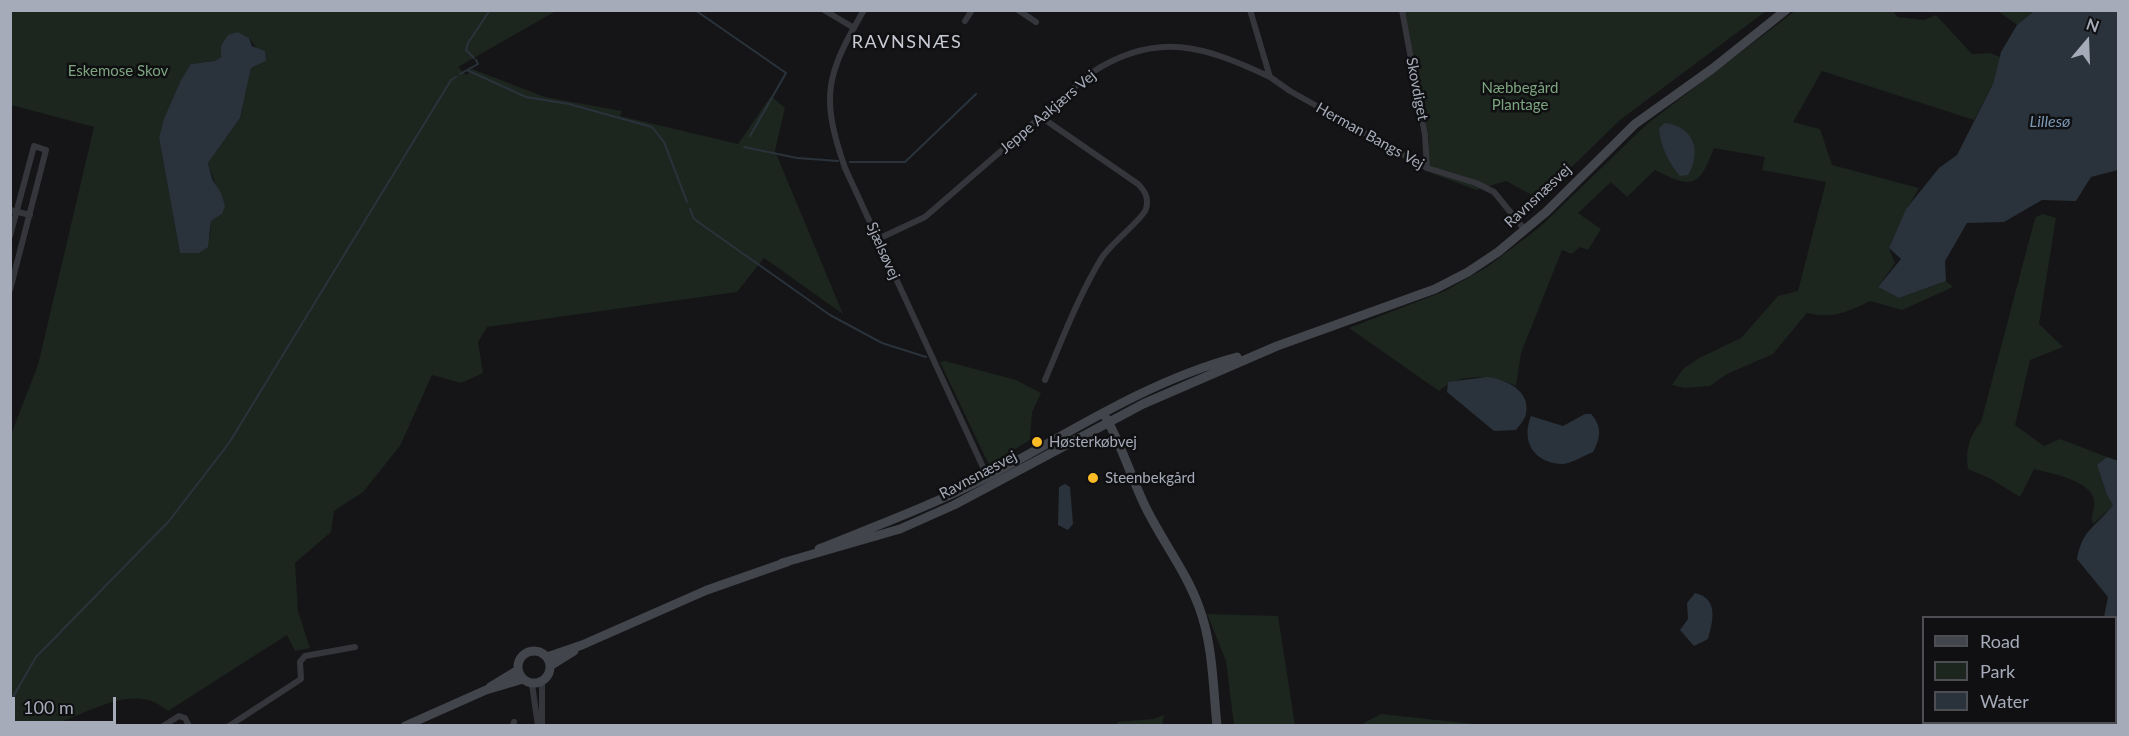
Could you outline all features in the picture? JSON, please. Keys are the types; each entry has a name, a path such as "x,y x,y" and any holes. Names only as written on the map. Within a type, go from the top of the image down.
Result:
{"main road":[{"name":"Ravnsnæsvej","path":"782,563 900,529 991,486 1181,375 1276,346 1435,289 1498,252 1525,230 1635,124 1712,69 1786,10"},
{"name":"Ravnsnæsvej","path":"548,661 691,596 917,510 1106,417"},
{"path":"1106,417 1145,506 1187,579 1200,608 1211,661 1217,726"},
{"path":"530,652 539,652 548,661 548,675 537,683 520,674 519,661 530,652"},
{"path":"405,726 520,674"}],"street":[{"path":"824,10 854,28"},
{"name":"Sjælsøvej","path":"864,10 835,64 829,86 828,110 832,132 845,168 991,486"},
{"path":"965,21 972,10"},
{"path":"1018,10 1036,22"},
{"path":"1250,10 1270,77"},
{"name":"Skovdiget","path":"1401,10 1425,135 1427,168"},
{"name":"Jeppe Aakjærs Vej","path":"878,239 926,217 1091,73 1111,60 1152,46 1168,45 1212,52 1270,77"},
{"name":"Herman Bangs Vej","path":"1270,77 1290,91 1427,168 1476,183 1494,192 1525,230"},
{"path":"1041,117 1138,184 1145,192 1147,200 1143,216 1119,236 1101,259 1071,318 1045,380"},
{"path":"10,236 14,211 34,146 46,150 10,290"},
{"path":"14,211 30,215"},
{"path":"229,726 301,679 300,662 305,656 355,647"},
{"path":"537,683 540,726"},
{"path":"163,726 179,716 185,718 189,726"}],"green space":[{"name":"Eskemose Skov","path":"11,11 556,11 458,67 466,75 472,69 545,97 622,111 620,116 738,144 771,96 785,108 775,151 843,314 764,258 737,292 487,327 478,342 483,373 461,383 432,375 400,446 363,492 334,511 331,532 295,563 298,611 310,648 295,651 287,635 168,711 154,702 139,699 124,700 108,703 48,725 11,725 10,437 38,365 94,127 11,105","holes":["238,32 249,38 266,61 251,68 240,118 208,163 219,193 222,214 211,221 210,236 199,253 180,253 159,138 191,64 215,61 221,57 221,46"]},
{"name":"Næbbegård Plantage","path":"1405,11 1766,11 1620,120 1539,199 1506,181 1476,190 1426,171 1429,139"},
{"path":"1795,11 1893,11 1898,17 1924,20 1936,15 1972,54 1990,53 2000,57 1993,84 1974,120 1822,71 1793,122 1820,129 1832,165 1919,188 1889,248 1895,263 1878,287 1899,298 1946,281 1953,287 1902,310 1870,301 1832,315 1807,313 1773,354 1727,374 1710,386 1685,388 1672,385 1683,369 1699,358 1741,338 1778,296 1798,291 1826,182 1762,170 1765,157 1714,148 1704,171 1693,181 1678,180 1655,170 1627,197 1611,182 1578,213 1601,229 1588,250 1580,247 1572,254 1562,250 1521,353 1516,386 1497,379 1476,377 1456,381 1439,391 1349,328 1445,291 1487,267 1540,227 1647,124"},
{"path":"1998,11 2034,11 2017,25"},
{"path":"2043,214 2056,218 2039,324 2063,347 2030,360 2015,425 2044,446 2060,439 2107,457 2097,465 2107,495 2114,505 2093,524 2092,494 2070,479 2034,469 2020,497 1991,479 1968,469 1969,444 1981,422 2033,226 2036,217"},
{"path":"945,361 1016,380 1041,393 1032,412 1030,440 989,465 940,362"},
{"path":"1207,614 1278,616 1295,725 1234,725 1226,661"},
{"path":"1381,714 1483,725 1360,725"},
{"path":"1164,715 1162,725 1118,725 1117,722 1153,719"}],"water":[{"name":"Lillesø","path":"2034,11 2118,11 2118,170 2091,177 2076,201 2042,200 2004,222 1967,223 1945,261 1946,281 1899,298 1878,287 1901,259 1889,248 1906,209 1939,168 1957,155 1993,84 2001,52 2017,25"},
{"path":"238,32 249,38 252,46 265,51 266,61 251,68 240,118 208,163 212,179 221,193 225,206 222,214 211,221 208,247 199,253 180,253 159,138 164,119 181,80 191,64 215,61 221,57 221,46 228,35"},
{"path":"1665,123 1683,129 1693,142 1694,158 1688,175 1680,176 1666,154 1659,128"},
{"path":"1487,377 1509,383 1525,398 1526,414 1516,430 1494,431 1447,392 1448,382"},
{"path":"1585,414 1591,414 1599,428 1598,442 1593,452 1561,464 1543,459 1532,449 1528,434 1531,416 1563,426"},
{"path":"2107,457 2118,461 2118,721 2117,616 2104,616 2108,597 2077,559 2086,534 2113,505 2107,495 2097,465"},
{"path":"1065,484 1070,487 1073,524 1068,530 1058,525 1059,487"},
{"path":"1695,593 1708,600 1711,605 1712,618 1708,639 1694,646 1680,630 1688,619 1687,603"},
{"path":"2040,724 2100,724 2100,725"}],"waterway":[{"path":"474,58 466,50 468,43 490,10"},
{"path":"695,10 786,73 750,136"},
{"path":"460,74 478,64 476,60"},
{"path":"467,70 526,97 569,104 652,127 664,142 687,202"},
{"path":"10,702 36,657 169,521 229,443 451,80 456,77"},
{"path":"850,162 905,162 976,94"},
{"path":"744,147 797,158 838,161"},
{"path":"690,209 694,219 830,315 882,343 926,357"}],"place":[{"name":"Høsterkøbvej","path":"1037,442"},
{"name":"Steenbekgård","path":"1093,478"}],"district":[{"name":"RAVNSNÆS","path":"907,42"}]}
